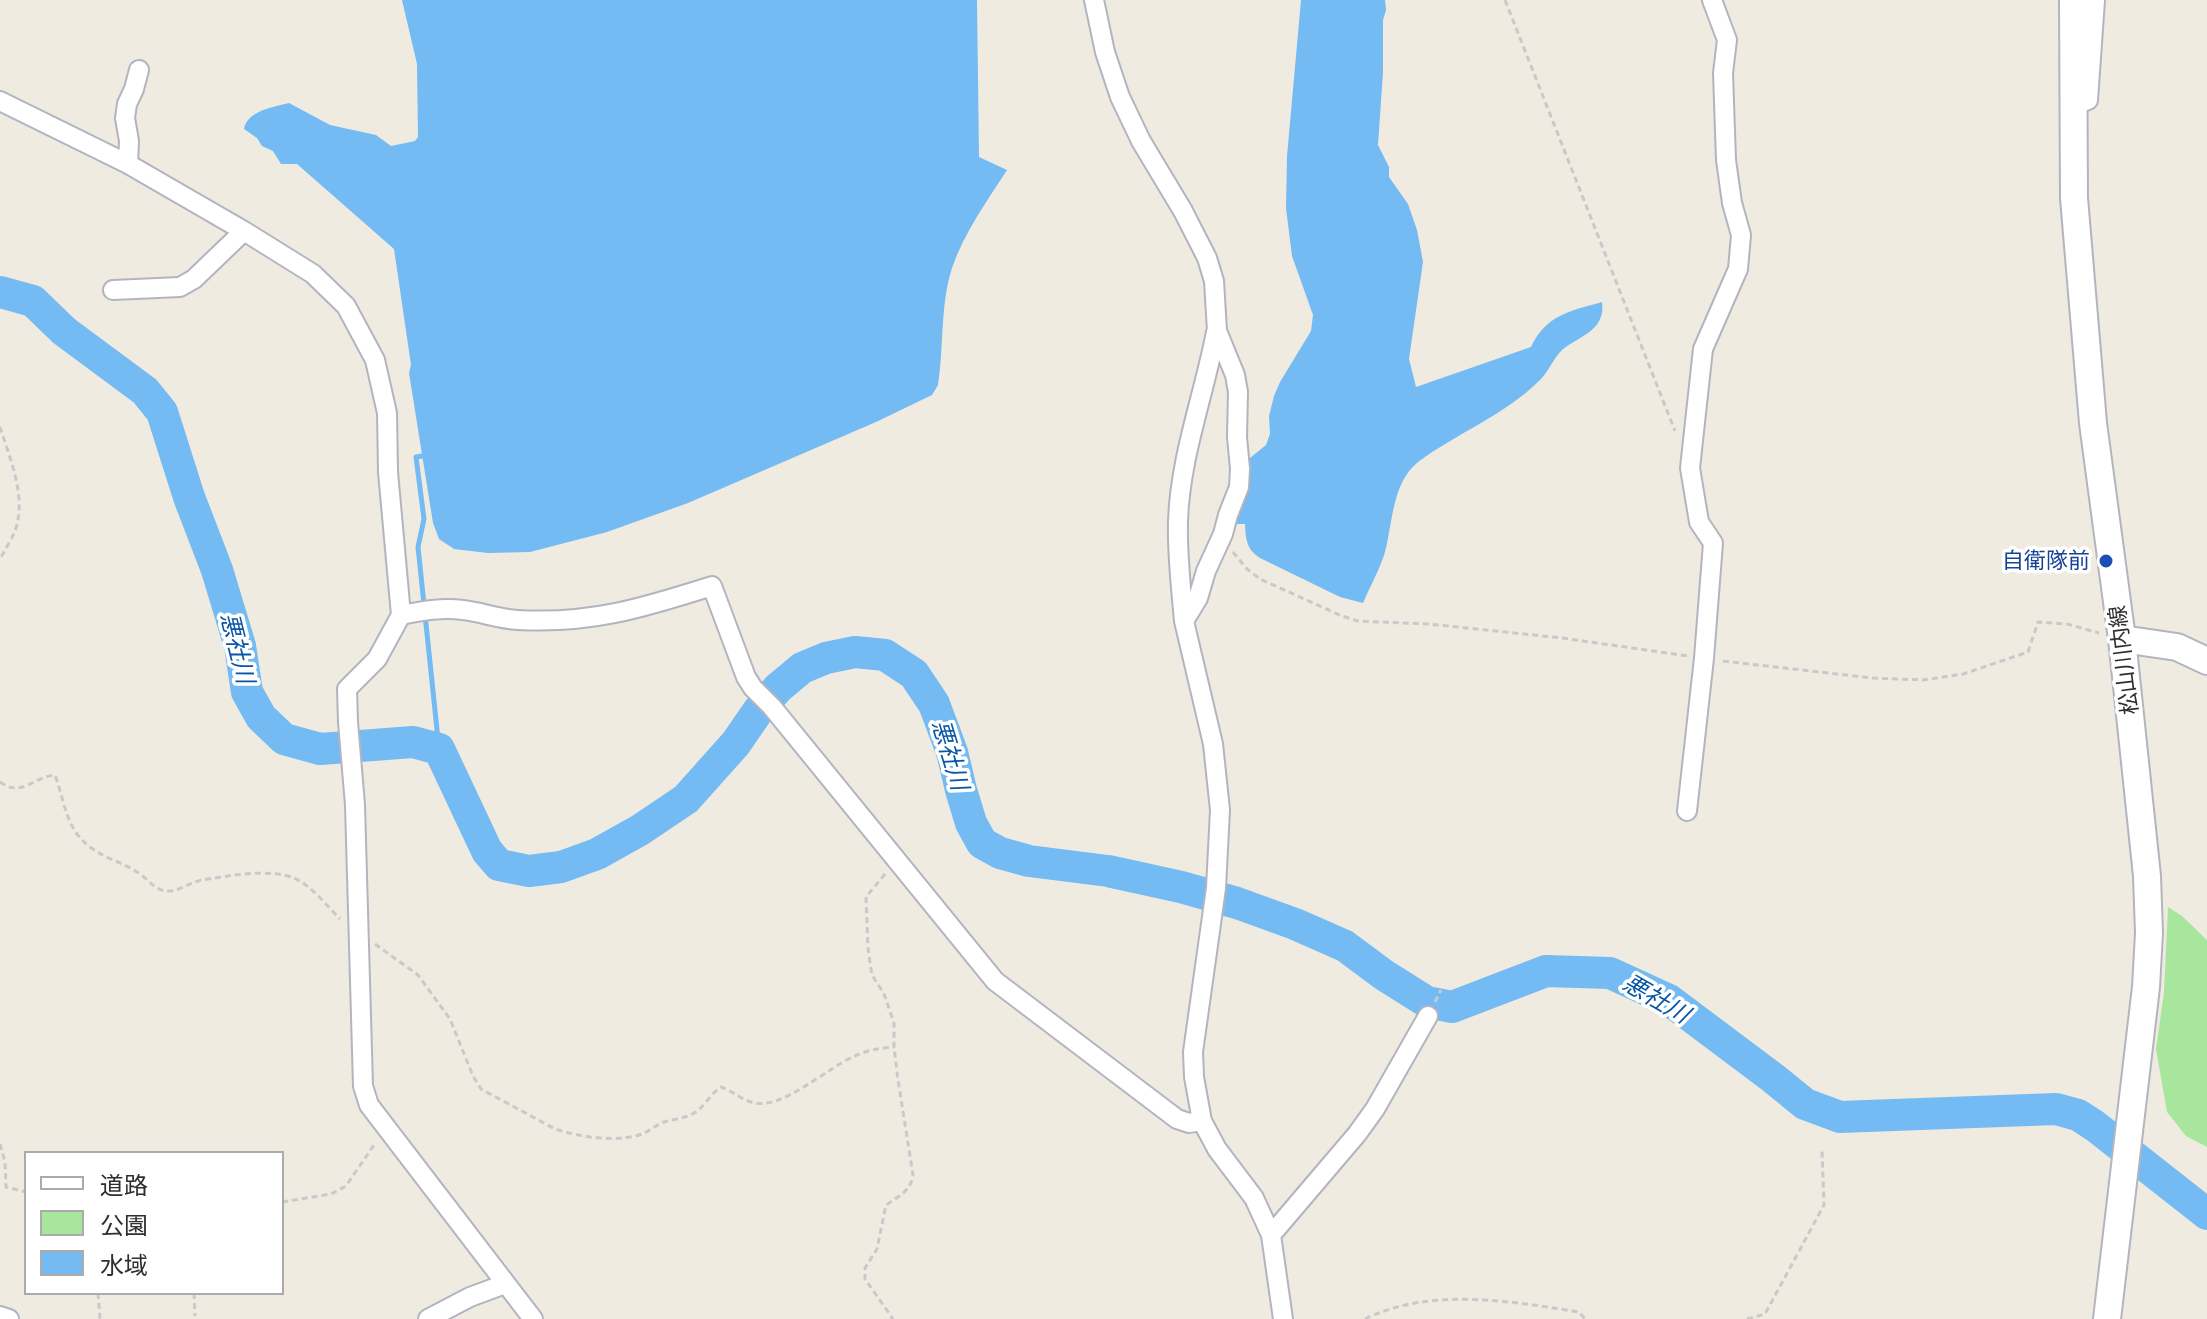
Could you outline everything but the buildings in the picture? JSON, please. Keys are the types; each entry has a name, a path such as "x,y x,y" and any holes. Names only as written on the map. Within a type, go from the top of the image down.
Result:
{"main road":[{"name":"松山川内線","path":"2073,0 2074,198 2093,423 2122,639 2147,876 2149,933 2146,987 2107,1319"},
{"path":"2122,639 2177,647 2207,661"}],"street":[{"path":"1094,0 1105,52 1120,97 1141,141 1191,224 1214,281 1217,331 1183,474 1178,521 1184,621 1213,744 1220,810 1216,888 1193,1052 1202,1121 1217,1149 1254,1198 1271,1235 1283,1319"},
{"path":"1687,811 1713,543 1699,522 1690,468 1703,349 1738,269 1741,235 1732,203 1726,160 1723,73 1727,40 1712,0"},
{"path":"2074,106 2088,100 2095,0"},
{"path":"128,164 129,141 125,118 139,70"},
{"path":"0,101 128,164 244,231 313,274 346,306 375,360 387,413 388,472 416,612"},
{"path":"113,290 180,287 194,279 244,231"},
{"path":"1184,621 1198,598 1239,487 1238,392 1235,375 1217,331"},
{"path":"533,1319 369,1105 363,1086 355,805 347,689 416,612 461,609 513,620 580,620 632,610 712,586 739,664 753,688 772,707 995,981 1177,1119 1189,1123 1202,1121"},
{"path":"1271,1235 1375,1109 1428,1016"},
{"path":"428,1319 470,1297 505,1284"},
{"path":"0,1316 9,1319"}],"path":[{"path":"1505,0 1690,468"},
{"path":"0,427 16,481 19,508 15,531 0,559"},
{"path":"1223,534 1237,558 1260,579 1358,621 1429,624 1872,678 1923,680 1963,674 2028,652 2038,622 2067,624 2122,639"},
{"path":"0,782 8,788 18,789 44,776 55,775 68,821 79,838 98,852 142,874 153,886 164,891 177,890 199,880 239,875 283,875 304,884 342,921 418,975 450,1019 481,1089 568,1133 611,1138 642,1134 661,1124 696,1113 721,1087 755,1103 777,1101 792,1095 854,1055 894,1047"},
{"path":"893,1319 865,1279 865,1268 877,1249 886,1205 912,1185 911,1156 894,1047 894,1023 884,994 872,975 866,897 896,860"},
{"path":"1438,995 1441,990"},
{"path":"284,1202 331,1194 346,1186 386,1127"},
{"path":"0,1144 5,1162 6,1187 24,1192"},
{"path":"1751,1319 1765,1314 1824,1205 1822,1151"},
{"path":"98,1295 100,1319"},
{"path":"194,1295 195,1316"},
{"path":"1365,1319 1383,1310 1410,1303 1486,1300 1579,1312 1585,1319"}],"green space":[{"path":"2168,907 2207,940 2207,1147 2186,1136 2167,1112 2156,1049 2164,992"}],"water":[{"path":"402,0 977,0 979,157 1007,170 969,230 952,268 946,297 938,385 932,395 688,503 607,532 530,552 488,553 454,549 439,539 433,523 409,373 411,365 394,249 297,164 281,164 273,151 262,146 244,129 255,114 289,103 330,125 376,135 391,146 415,141 418,137 417,64"},
{"path":"1301,0 1385,0 1378,145 1389,167 1389,177 1408,204 1423,262 1409,359 1416,387 1531,347 1552,321 1602,302 1600,320 1596,326 1562,350 1543,376 1526,392 1418,462 1409,471 1398,492 1383,558 1363,603 1340,597 1255,555 1246,539 1245,524 1233,524 1250,458 1266,445 1270,434 1269,416 1274,396 1311,331 1313,315 1292,256 1286,208 1287,156"}],"waterway":[{"name":"悪社川","path":"0,292 33,301 64,331 145,391 162,412 189,497 217,570 240,646 247,692 261,717 284,739 320,749 413,742 439,749 487,851 499,865 529,871 561,867 597,854 686,799 736,743 778,688 802,668 826,658 855,652 885,655 914,674 934,704 952,752 971,823 982,843 1000,853 1029,861 1108,871 1237,903 1345,946 1427,1002 1452,1007 1546,971 1610,973 1669,1000 1805,1104 1840,1117 2056,1109 2078,1115 2207,1214"},
{"path":"422,456 416,457 424,519 418,547 439,749"}],"place":[{"name":"自衛隊前","path":"2106,561"}]}
